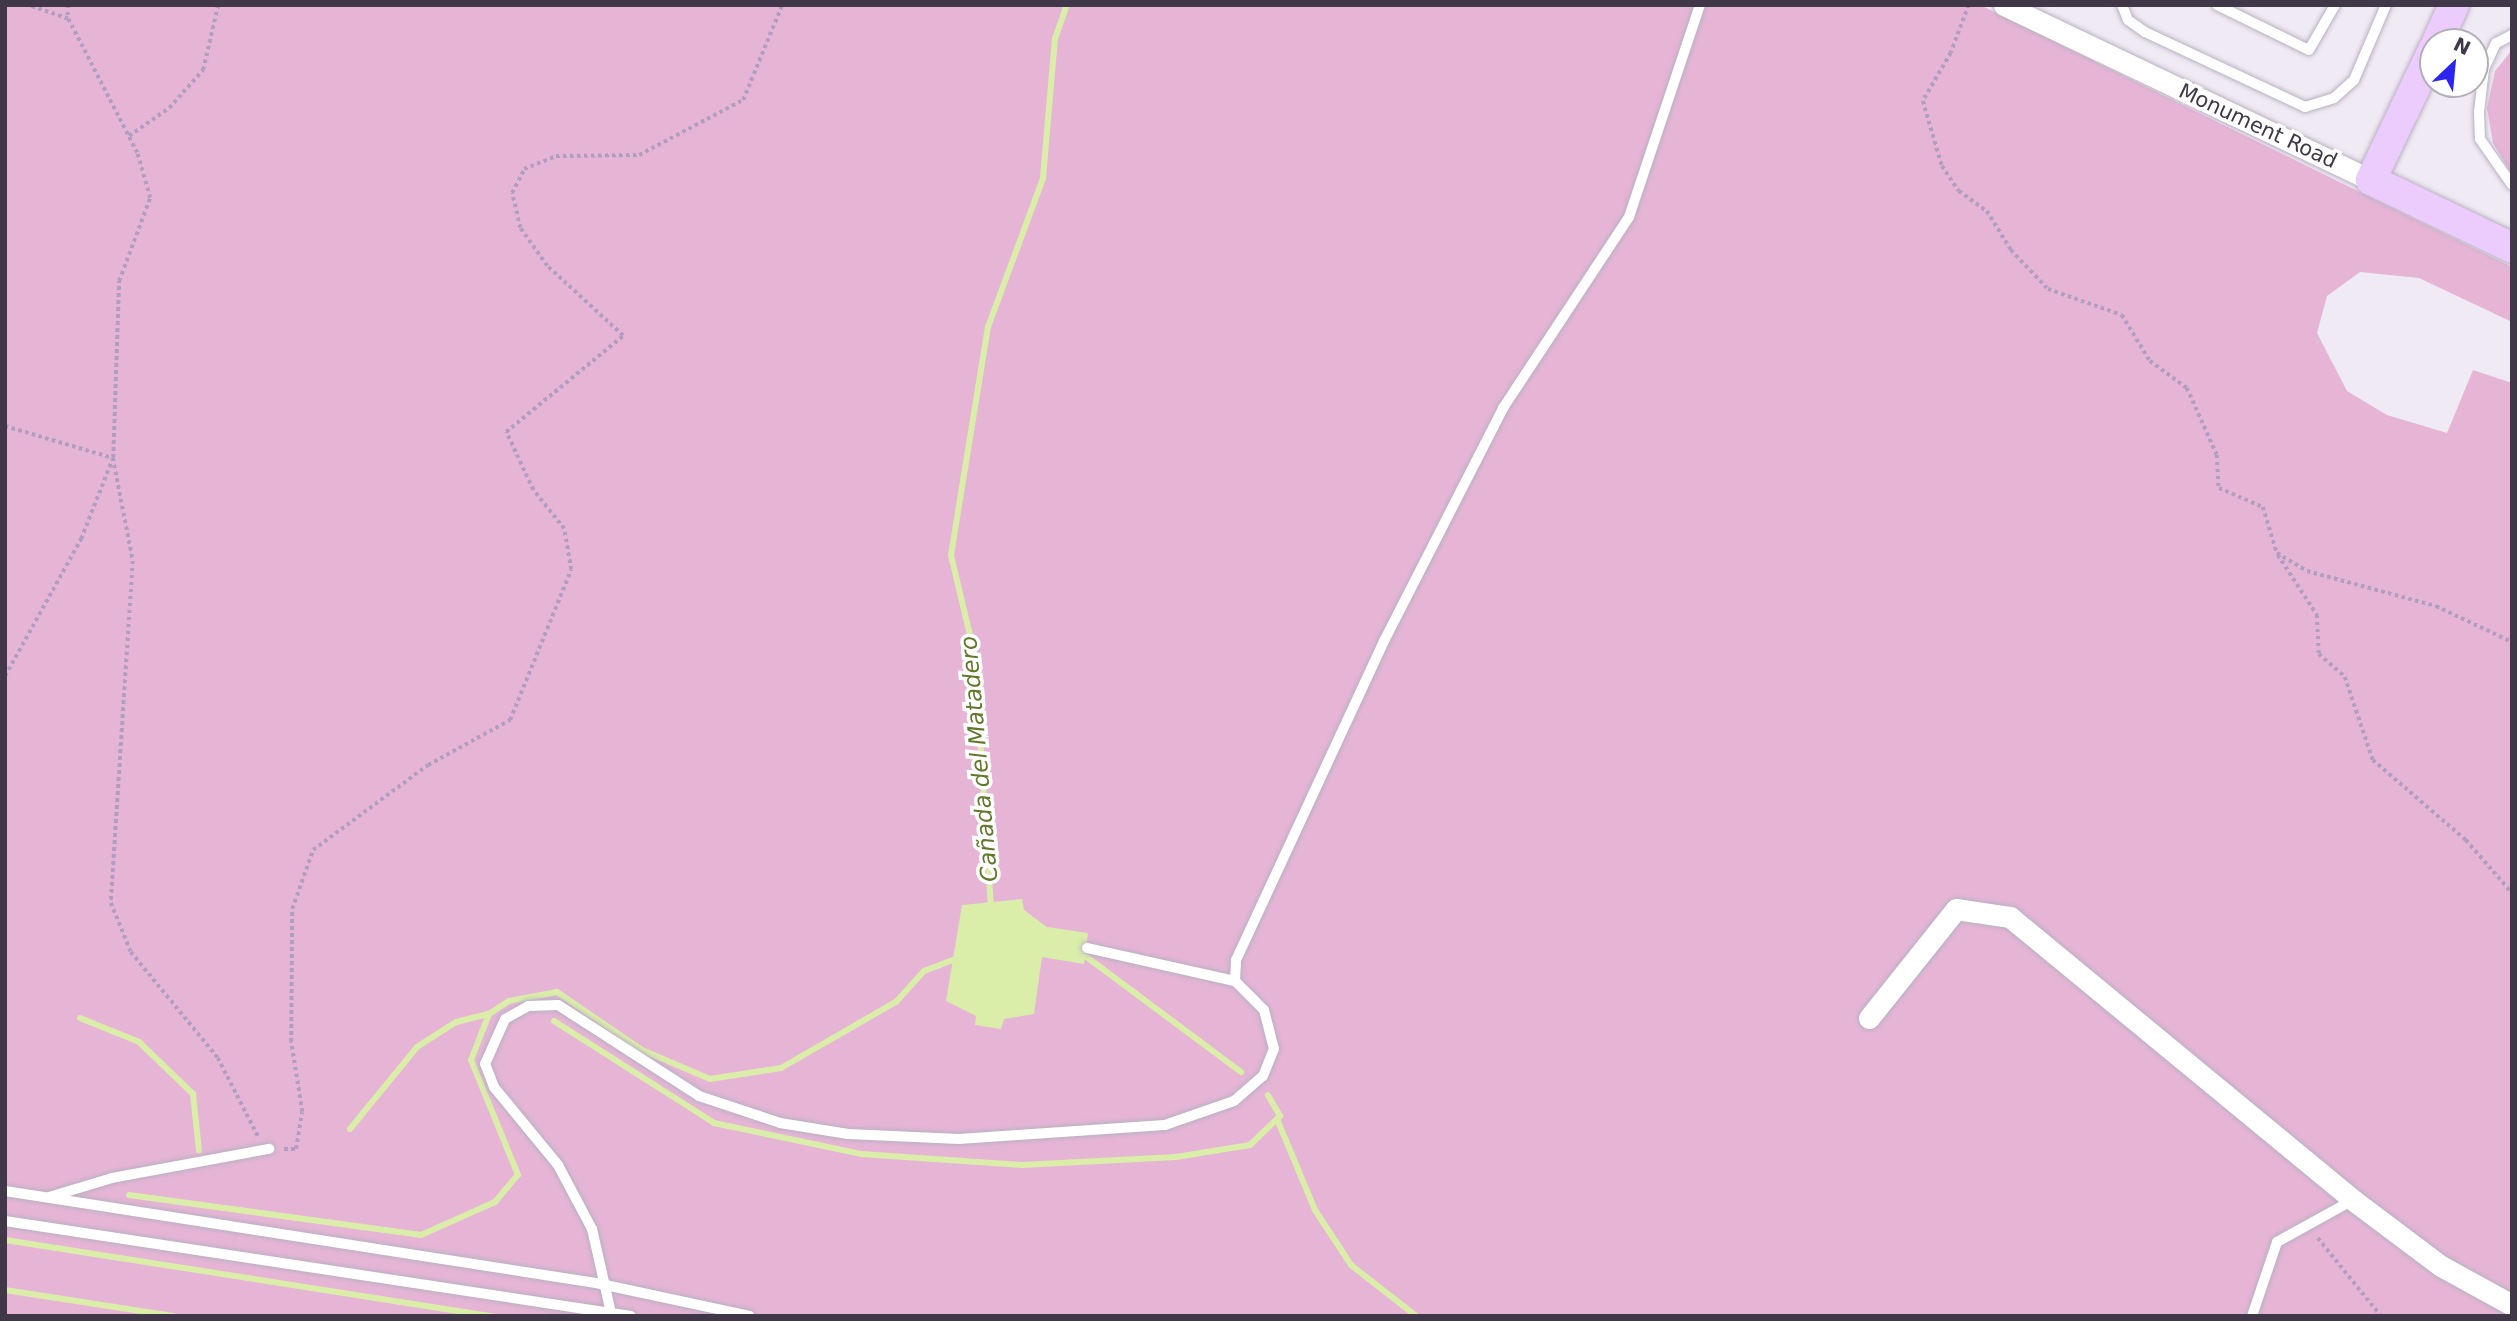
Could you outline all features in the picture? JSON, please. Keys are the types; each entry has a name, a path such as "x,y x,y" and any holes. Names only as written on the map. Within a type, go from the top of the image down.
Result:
{"street":[{"name":"Monument Road","path":"2004,5 2512,248"},
{"path":"2443,28 2454,5"},
{"path":"2371,180 2419,79"},
{"path":"1869,1018 1956,909 2010,918 2353,1200 2441,1266 2512,1305"}],"lane":[{"path":"1235,981 1236,960 1276,868 1503,408 1629,217 1700,5"},
{"path":"2122,5 2128,20 2145,32 2305,107 2334,97 2354,80 2386,5"},
{"path":"2217,5 2309,50 2335,5"},
{"path":"2242,18 2247,5"},
{"path":"2512,35 2496,43 2484,69 2479,113 2480,139 2512,185"},
{"path":"611,1313 610,1285 592,1229 558,1165 494,1087 485,1064 505,1019 528,1006 558,1006 699,1096 780,1123 848,1135 959,1139 1165,1125 1234,1101 1263,1076 1274,1049 1264,1010 1235,981 1087,948"},
{"path":"46,1198 112,1178 269,1149"},
{"path":"5,1191 610,1285 750,1316"},
{"path":"2252,1316 2277,1242 2353,1200"},
{"path":"5,1221 631,1316"}],"path":[{"path":"27,5 68,19"},
{"path":"68,5 68,19 129,136 150,198 117,293 113,458 133,561 111,903 131,952 218,1058 252,1129 269,1149 296,1149 302,1112 291,1042 292,909 313,850 428,765 510,720 570,570 564,529 533,490 506,432 622,336 547,266 520,228 512,193 524,169 556,156 639,155 743,100 782,5"},
{"path":"129,136 169,108 203,71 218,5"},
{"path":"1969,5 1951,53 1923,101 1942,166 2048,289 2123,315 2130,337 2150,361 2188,388 2217,455 2219,488 2263,507 2277,553 2317,615 2319,654 2345,677 2373,760 2466,840 2512,893"},
{"path":"5,426 113,458"},
{"path":"5,676 81,539 113,458"},
{"path":"2277,553 2307,571 2436,606 2512,642"},
{"path":"2308,1225 2381,1316"}],"shaded area":[{"path":"5,5 1980,5 2512,267 2512,322 2419,278 2360,272 2327,296 2317,333 2347,391 2387,415 2447,433 2473,370 2512,383 2512,1316 5,1316"},
{"path":"2512,50 2512,175 2493,143 2487,108 2495,71"},
{"path":"1022,899 1024,910 1047,927 1088,933 1084,964 1042,957 1034,1014 1004,1019 1001,1029 975,1025 976,1016 946,1001 962,905"}],"waterway":[{"name":"Cañada del Matadero","path":"991,909 975,656 951,555 988,327 1043,178 1055,39 1067,5"},
{"path":"1080,952 1241,1072"},
{"path":"129,1195 421,1235 495,1202 518,1175 471,1060 489,1014 509,1001 557,992 642,1050 710,1079 781,1068 896,1002 924,971 960,957"},
{"path":"350,1129 417,1047 456,1022 489,1014"},
{"path":"80,1018 139,1042 193,1094 199,1151"},
{"path":"554,1021 714,1123 861,1154 1022,1165 1176,1157 1250,1145 1280,1116 1268,1095"},
{"path":"1277,1119 1315,1210 1351,1265 1416,1316"},
{"path":"5,1240 493,1316"},
{"path":"5,1290 173,1316"}]}
